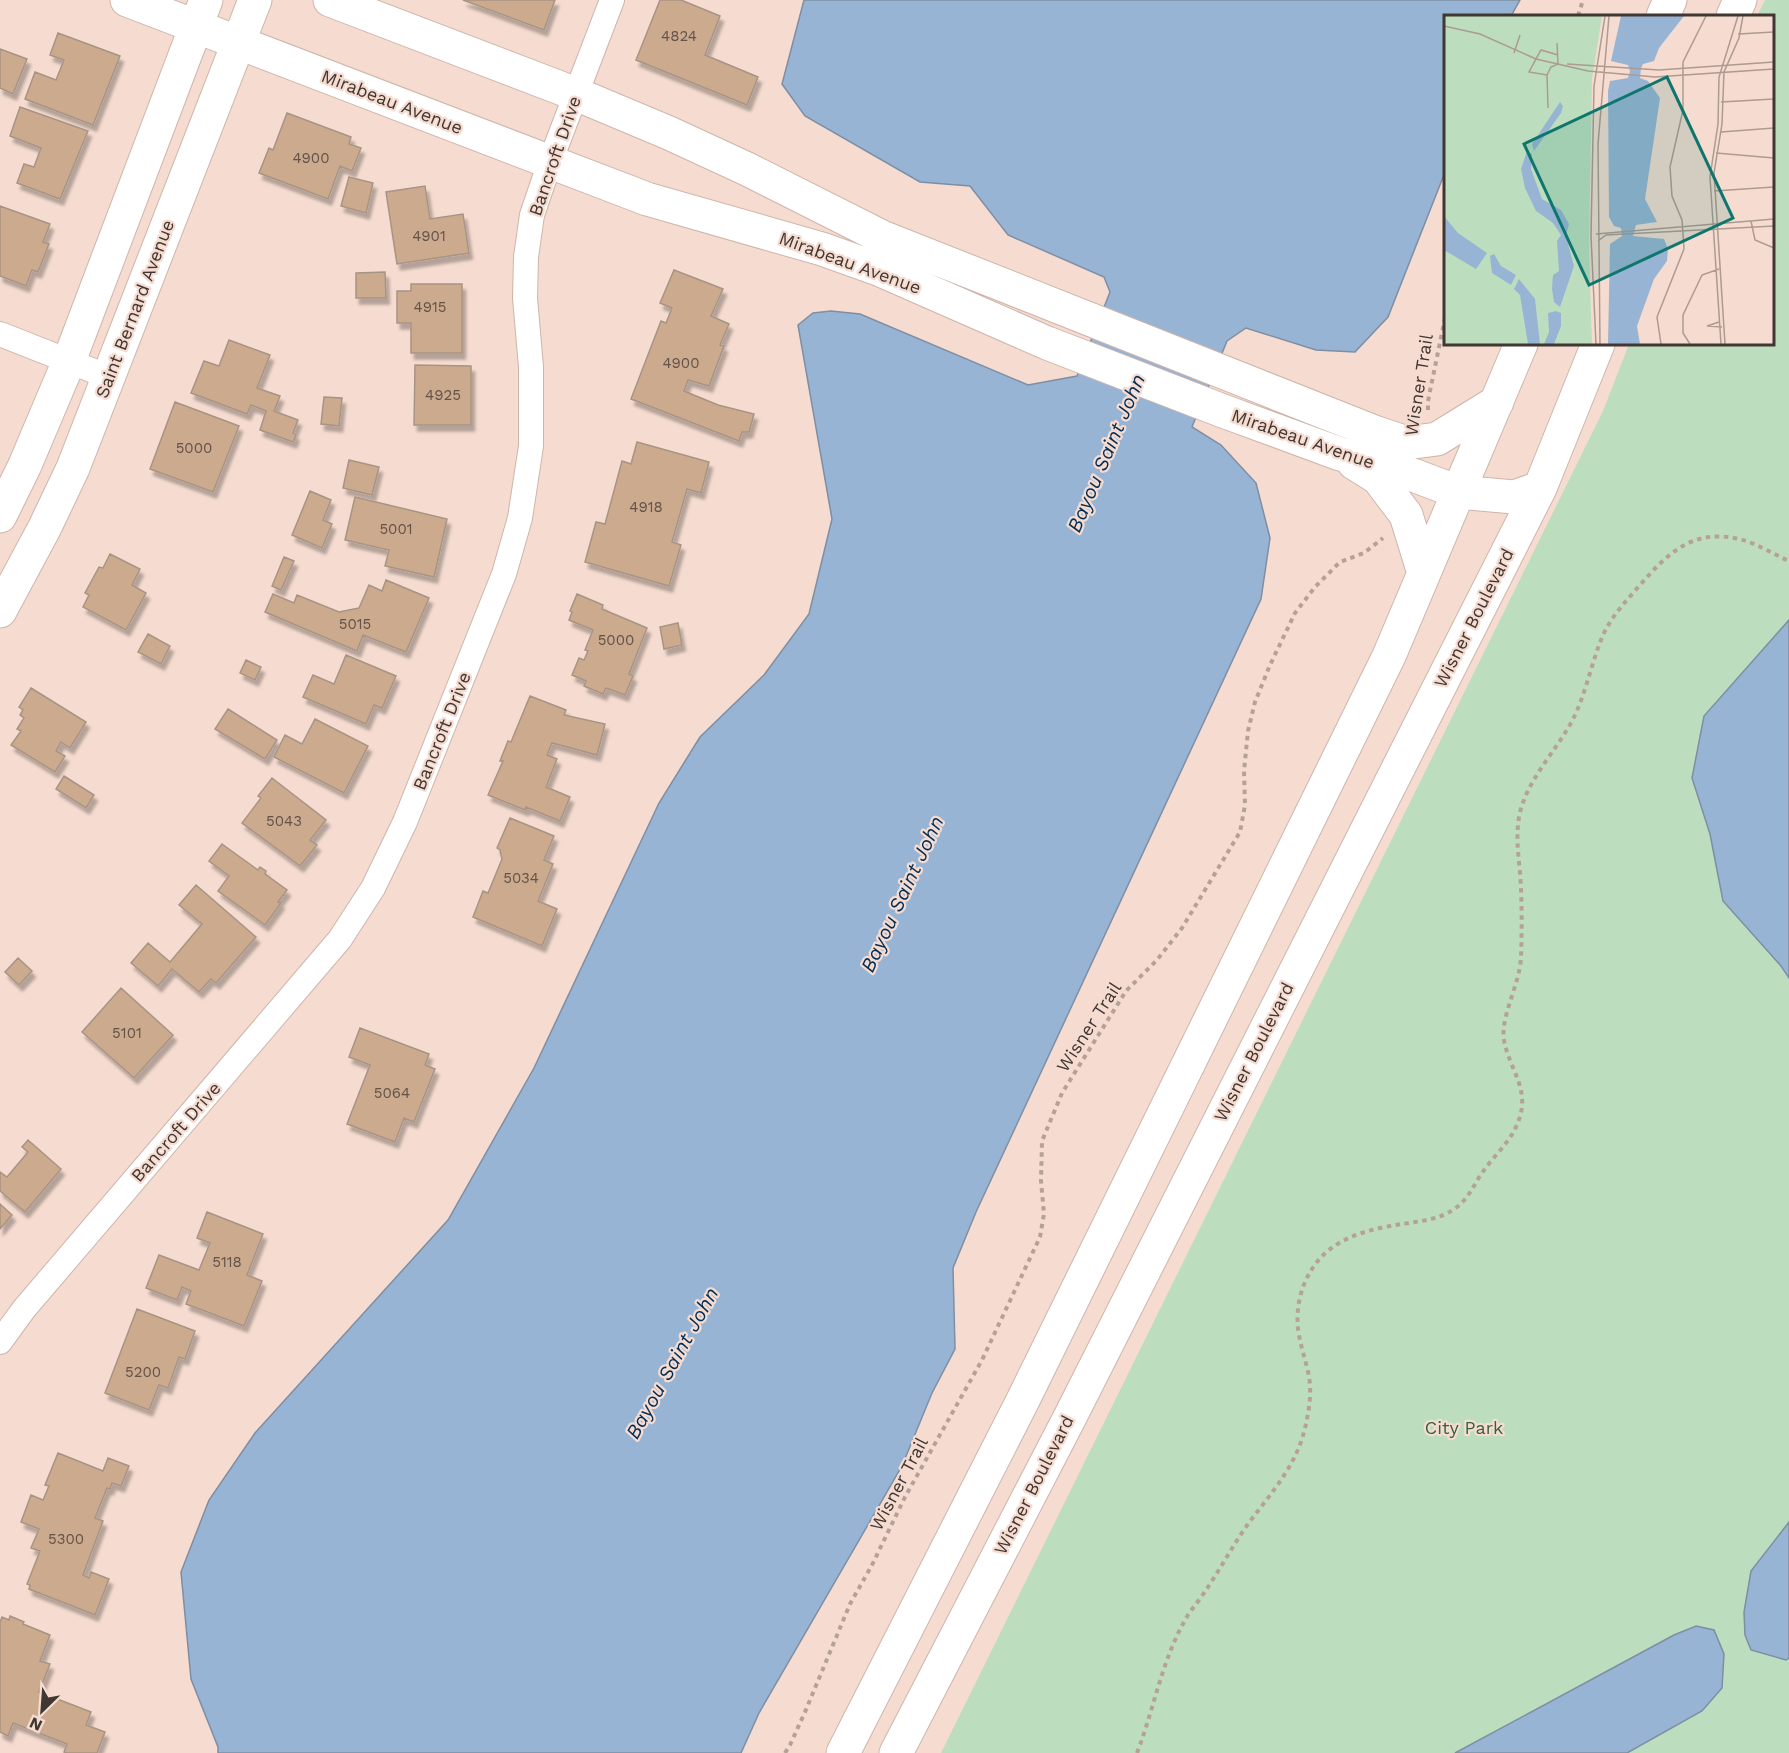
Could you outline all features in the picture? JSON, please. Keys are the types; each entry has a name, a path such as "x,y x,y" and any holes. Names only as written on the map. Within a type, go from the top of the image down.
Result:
{"street":[{"name":"Mirabeau Avenue","path":"127,0 201,13 238,42 646,199 822,249 878,269 1047,343 1340,454 1413,475 1458,492 1514,497 1540,488"},
{"name":"Saint Bernard Avenue","path":"0,611 45,527 73,468 255,0"},
{"name":"Mirabeau Avenue","path":"330,0 576,94 669,133 747,169 882,237 1377,433 1407,442 1425,440"},
{"name":"Bancroft Drive","path":"0,1342 32,1300 340,939 373,888 405,822 485,625 504,574 520,518 531,446 531,367 525,298 526,257 532,216 550,162 612,0"},
{"path":"1663,15 1670,0"},
{"path":"1733,15 1740,0"},
{"path":"0,516 25,465 69,361 201,13"},
{"path":"0,334 110,377"},
{"path":"843,1753 1044,1357 1384,666 1521,345"},
{"name":"Wisner Boulevard","path":"896,1753 1070,1417 1540,488 1598,345"},
{"path":"1425,440 1437,439 1497,402"},
{"path":"1340,454 1378,478 1402,509 1413,533 1424,573"}],"path":[{"path":"1578,15 1583,0"},
{"name":"Wisner Trail","path":"1425,440 1429,429 1428,400 1444,323"},
{"name":"Wisner Trail","path":"785,1753 805,1712 850,1604 905,1497 982,1360 1040,1237 1044,1214 1041,1181 1042,1141 1062,1093 1126,991 1158,960 1182,928 1240,832 1245,805 1244,771 1255,702 1295,613 1315,587 1340,562 1364,553 1387,536 1396,526 1402,509"},
{"path":"1137,1753 1146,1731 1160,1678 1177,1635 1246,1526 1282,1479 1302,1439 1309,1410 1310,1384 1299,1336 1297,1312 1303,1287 1313,1267 1328,1249 1353,1236 1377,1229 1429,1220 1452,1211 1468,1198 1482,1174 1515,1130 1521,1110 1521,1090 1504,1040 1504,1021 1518,982 1521,958 1517,840 1519,814 1529,790 1573,720 1605,631 1616,612 1662,560 1692,540 1717,537 1740,539 1789,561"}],"green space":[{"name":"City Park","path":"1765,0 1789,0 1789,1753 941,1753 1603,411 1629,345 1774,345 1774,15 1758,15"}],"water":[{"name":"Bayou Saint John","path":"804,0 1520,0 1512,15 1444,15 1444,175 1388,317 1355,352 1316,350 1246,328 1227,341 1192,427 1221,445 1256,483 1270,538 1261,599 976,1212 953,1268 955,1349 932,1393 902,1466 759,1713 741,1753 218,1753 218,1747 191,1679 181,1572 209,1500 255,1433 448,1220 534,1068 659,803 700,737 764,675 809,614 832,519 798,325 813,313 831,311 860,314 1028,385 1077,376 1110,292 1104,277 1008,235 970,186 920,182 805,116 782,84"},
{"path":"1789,620 1789,978 1723,901 1710,834 1692,778 1704,716"},
{"path":"1789,1522 1789,1658 1786,1660 1751,1650 1745,1635 1744,1612 1751,1571"},
{"path":"1696,1626 1714,1630 1724,1654 1722,1688 1702,1711 1627,1753 1455,1753 1674,1635"}],"building":[{"path":"463,0 555,0 544,30"},
{"path":"660,0 681,0 720,16 705,55 758,77 747,105 636,60"},
{"path":"58,33 120,56 93,125 25,99 35,72 56,80 64,60 50,55"},
{"path":"0,49 27,59 13,94 0,88"},
{"path":"20,107 88,131 60,199 17,183 24,164 34,167 41,148 10,136"},
{"path":"287,113 351,137 349,144 361,148 352,171 340,166 328,199 259,173 269,148 273,150"},
{"path":"349,177 373,183 366,213 341,206"},
{"path":"425,186 430,219 463,214 469,253 397,264 386,192"},
{"path":"0,206 50,224 43,242 49,244 38,272 32,270 26,286 0,276"},
{"path":"674,270 723,289 711,316 729,324 720,345 724,346 709,386 688,380 684,391 718,405 754,414 749,432 742,432 739,441 631,399 661,321 666,323 672,308 660,303"},
{"path":"385,272 386,298 356,298 356,273"},
{"path":"411,284 462,284 462,353 411,353 411,323 397,323 397,291 411,291"},
{"path":"229,340 270,355 257,388 280,396 274,411 298,420 293,433 296,435 293,442 260,430 266,411 251,405 247,414 191,393 204,361 219,366"},
{"path":"415,365 471,366 471,425 414,425"},
{"path":"324,397 342,398 339,426 321,424"},
{"path":"175,402 239,426 213,492 150,469"},
{"path":"637,442 709,462 701,493 687,489 672,542 681,545 669,586 585,562 596,522 605,524 622,461 631,464"},
{"path":"349,460 379,467 372,495 343,488"},
{"path":"310,491 331,500 323,520 332,524 322,548 292,535"},
{"path":"355,497 447,519 434,577 385,566 389,550 345,540"},
{"path":"110,554 140,569 132,585 146,593 126,630 83,607 89,595 85,593 99,567 103,568"},
{"path":"284,557 294,561 281,590 272,586"},
{"path":"386,580 429,598 406,652 363,635 357,651 265,612 273,594 294,603 297,595 339,612 359,608 369,585 382,591"},
{"path":"577,594 603,605 602,609 647,628 629,674 633,676 625,695 606,688 603,694 584,686 586,681 572,675 579,658 584,660 588,651 585,650 593,630 569,620"},
{"path":"678,623 682,645 664,649 660,627"},
{"path":"148,634 170,646 161,664 138,652"},
{"path":"346,655 396,676 382,708 374,705 366,724 303,697 313,675 334,684"},
{"path":"246,660 261,667 255,680 240,673"},
{"path":"31,688 86,722 70,748 61,742 56,751 65,756 55,772 11,745 21,731 17,729 24,718 20,715 23,710 19,707"},
{"path":"530,696 566,710 564,715 605,724 597,755 552,743 547,755 557,759 546,787 570,797 560,821 488,795 503,761 500,761 508,741 511,742"},
{"path":"228,709 277,740 265,759 215,729"},
{"path":"315,719 368,746 344,793 274,757 285,735 302,744"},
{"path":"64,776 94,795 86,808 56,789"},
{"path":"272,778 326,820 310,840 317,845 300,866 242,823 261,798 258,796"},
{"path":"510,818 554,836 544,860 553,864 538,901 557,909 542,946 473,917 483,891 488,893 502,859 500,850 497,848"},
{"path":"222,844 258,870 260,867 266,871 265,874 287,890 278,902 281,903 265,925 218,891 229,876 209,861"},
{"path":"196,885 256,937 216,983 211,979 199,992 172,969 158,986 131,963 148,943 170,962 202,924 179,905"},
{"path":"18,958 32,971 19,985 5,972"},
{"path":"121,988 173,1035 134,1078 82,1032"},
{"path":"360,1028 429,1054 425,1065 435,1069 414,1122 404,1118 395,1142 347,1124 370,1065 349,1057"},
{"path":"28,1140 61,1169 25,1212 0,1191 0,1172 7,1177 28,1152 22,1147"},
{"path":"0,1204 12,1215 0,1229"},
{"path":"207,1212 263,1234 247,1275 262,1281 244,1326 186,1304 191,1291 182,1287 177,1300 146,1288 159,1255 199,1270 210,1243 197,1238"},
{"path":"137,1309 195,1331 185,1359 179,1357 168,1388 159,1385 149,1410 105,1393"},
{"path":"58,1453 103,1471 108,1458 129,1466 121,1486 112,1483 110,1489 107,1488 95,1518 103,1521 83,1575 89,1578 91,1572 109,1579 95,1615 29,1589 30,1585 27,1584 40,1551 31,1548 39,1529 21,1522 31,1495 43,1500 49,1486 45,1485"},
{"path":"10,1616 50,1635 40,1661 50,1664 39,1692 91,1712 86,1725 105,1732 97,1753 64,1752 67,1744 13,1723 8,1736 0,1732 0,1622 2,1617 9,1620"}]}
